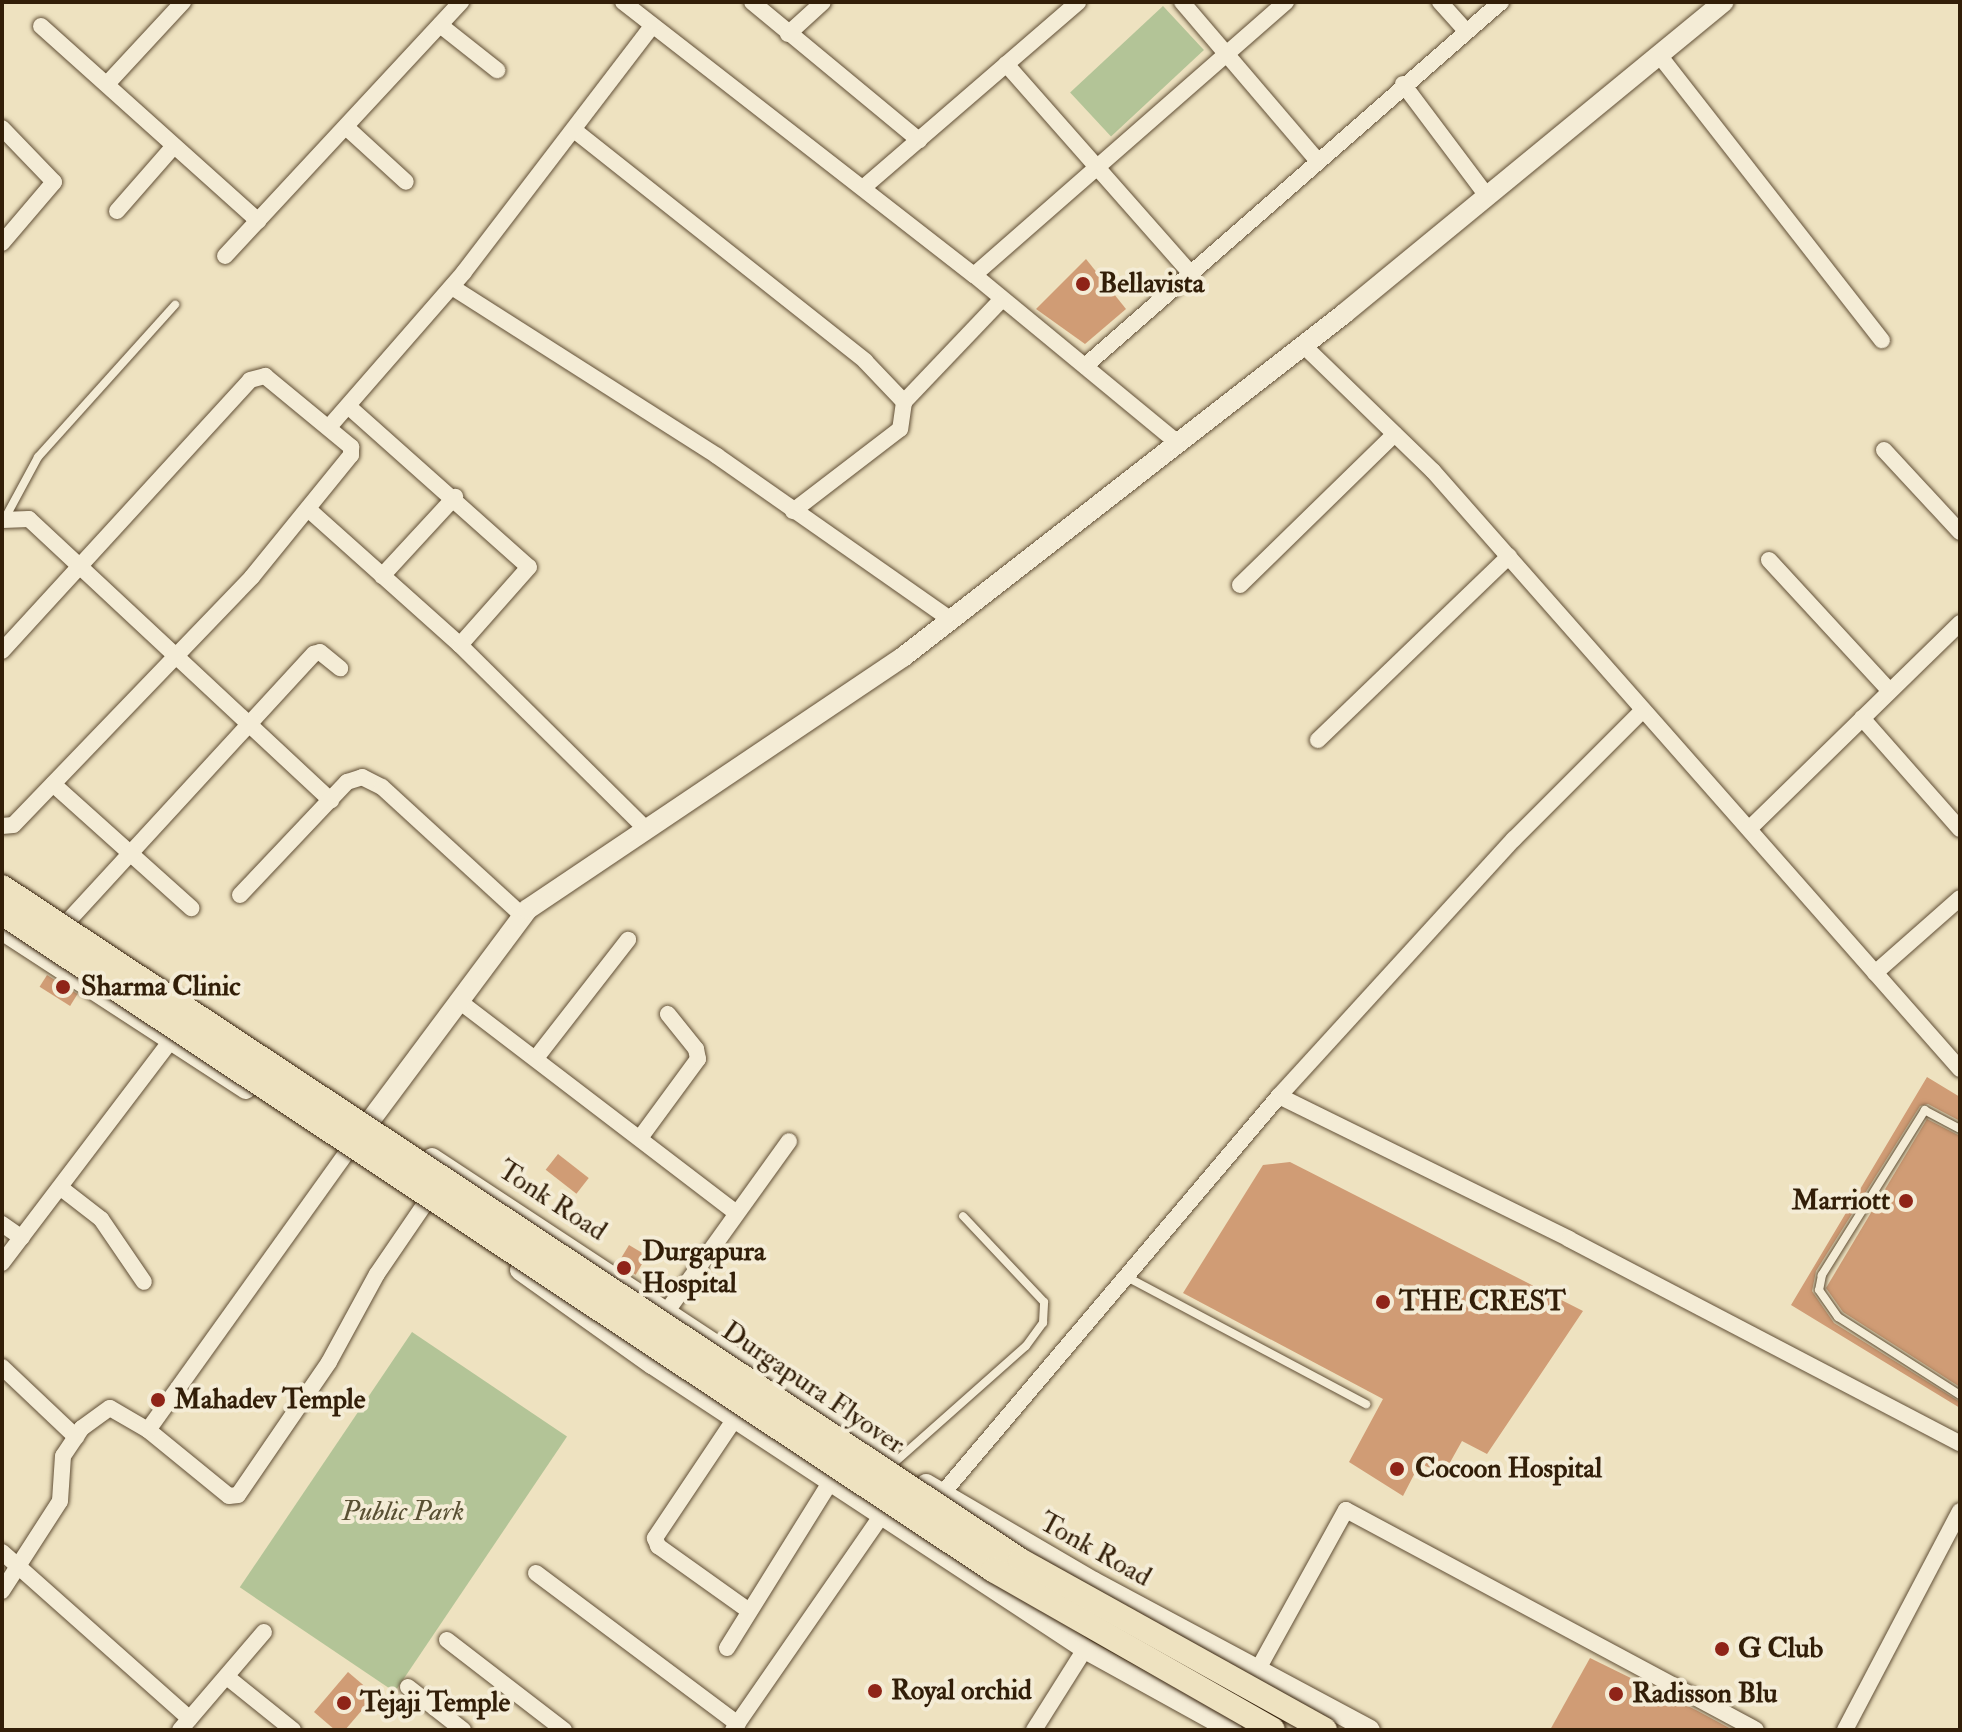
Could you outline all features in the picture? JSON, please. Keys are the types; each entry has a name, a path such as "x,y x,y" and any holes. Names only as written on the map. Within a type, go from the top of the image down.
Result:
{"main road":[{"name":"Durgapura Flyover","path":"2,887 1020,1560 1325,1730"},
{"name":"Durgapura Flyover","path":"2,913 966,1553 1085,1627 1273,1730"}],"street":[{"path":"107,84 183,2"},
{"path":"225,256 461,2"},
{"path":"623,2 864,187 1178,443"},
{"path":"752,2 919,140"},
{"path":"788,34 823,2"},
{"path":"864,187 1078,2"},
{"path":"1182,2 1318,161"},
{"path":"974,275 1286,2"},
{"path":"1440,2 1466,31"},
{"path":"1085,366 1403,84 1501,2"},
{"path":"148,1430 346,1153 523,916 951,620 1303,345 1724,2"},
{"path":"440,25 497,70"},
{"path":"41,26 258,221"},
{"path":"329,427 452,287 652,26"},
{"path":"1659,55 1882,340"},
{"path":"1006,64 1190,273"},
{"path":"1403,84 1487,196"},
{"path":"346,127 406,182"},
{"path":"2,128 54,182 2,243"},
{"path":"574,130 865,361 904,402"},
{"path":"117,211 174,146"},
{"path":"452,287 717,456 951,620"},
{"path":"793,511 900,429 904,402 1002,299"},
{"path":"1303,345 1395,434 1509,556 1960,1069"},
{"path":"2,651 250,380 265,376 351,447 351,455 308,509 177,656 13,825 2,826"},
{"path":"348,406 455,497 529,567 460,645"},
{"path":"1240,585 1395,434"},
{"path":"1884,450 1960,532"},
{"path":"382,576 455,497"},
{"path":"308,509 460,645 646,829"},
{"path":"3,520 29,519 331,801"},
{"path":"1318,740 1509,556"},
{"path":"1769,560 1890,691"},
{"path":"1749,829 1960,623"},
{"path":"69,920 253,725 316,652 340,668"},
{"path":"912,1535 941,1494 1124,1275 1279,1096 1514,839 1643,710"},
{"path":"1862,718 1960,829"},
{"path":"240,895 347,782 362,777 382,787 523,916"},
{"path":"53,784 191,908"},
{"name":"Tonk Road","path":"2,873 371,1120 667,1311 941,1494 1257,1671 1370,1730"},
{"path":"1875,973 1960,898"},
{"path":"2,930 346,1153 1085,1649 1232,1730"},
{"path":"536,1058 628,940"},
{"path":"459,1001 736,1213"},
{"path":"640,1138 698,1059 696,1049 668,1014"},
{"path":"2,1263 171,1040"},
{"path":"1279,1096 1569,1239 1960,1443"},
{"path":"667,1311 789,1141"},
{"path":"61,1188 101,1219 144,1282"},
{"path":"2,1591 22,1567 60,1501 63,1456 76,1437 110,1408 148,1430 229,1496 238,1495 329,1362 377,1274 424,1205"},
{"path":"2,1224 22,1238"},
{"path":"2,1367 76,1437"},
{"path":"736,1417 655,1538 658,1546 749,1611"},
{"path":"727,1648 831,1481"},
{"path":"1257,1671 1346,1510 1756,1730"},
{"path":"1845,1730 1960,1511"},
{"path":"536,1573 735,1727 882,1515"},
{"path":"2,1552 22,1567 185,1724 264,1632"},
{"path":"447,1640 564,1730"},
{"path":"1034,1730 1085,1649"},
{"path":"227,1677 293,1730"},
{"path":"408,1687 463,1730"}],"lane":[{"path":"3,520 38,457 175,305"},
{"path":"1960,1129 1925,1110 1822,1275 1819,1290 1838,1317 1960,1395"},
{"path":"894,1463 1032,1340 1043,1323 1044,1302 963,1216"},
{"path":"1124,1275 1366,1404"}],"green space":[{"path":"1163,6 1204,50 1111,136 1070,93"},
{"name":"Public Park","path":"412,1332 567,1437 395,1692 240,1587"}],"building":[{"name":"Bellavista","path":"1086,259 1126,309 1085,344 1036,309"},
{"path":"47,975 78,994 70,1006 40,987"},
{"path":"1927,1077 1960,1097 1960,1121 1928,1104 1920,1106 1816,1271 1812,1291 1834,1323 1960,1402 1960,1408 1791,1305"},
{"name":"Marriott","path":"1927,1119 1960,1136 1960,1387 1843,1312 1826,1288"},
{"path":"558,1154 589,1178 576,1194 546,1170"},
{"name":"THE CREST","path":"1290,1162 1583,1311 1487,1454 1462,1441 1443,1475 1420,1463 1403,1496 1349,1462 1383,1399 1183,1293 1263,1165"},
{"path":"629,1245 647,1256 636,1275 618,1264"},
{"name":"Radisson Blu","path":"1590,1658 1696,1710 1733,1730 1550,1730"},
{"name":"Tejaji Temple","path":"348,1672 375,1695 345,1730 335,1730 314,1712"}],"place":[{"name":"Bellavista","path":"1083,284"},
{"name":"Sharma Clinic","path":"63,987"},
{"name":"Marriott","path":"1906,1201"},
{"name":"Durgapura Hospital","path":"624,1268"},
{"name":"THE CREST","path":"1383,1302"},
{"name":"Mahadev Temple","path":"158,1400"},
{"name":"Cocoon Hospital","path":"1397,1469"},
{"name":"G Club","path":"1722,1649"},
{"name":"Royal orchid","path":"875,1691"},
{"name":"Radisson Blu","path":"1616,1694"},
{"name":"Tejaji Temple","path":"344,1703"}]}
